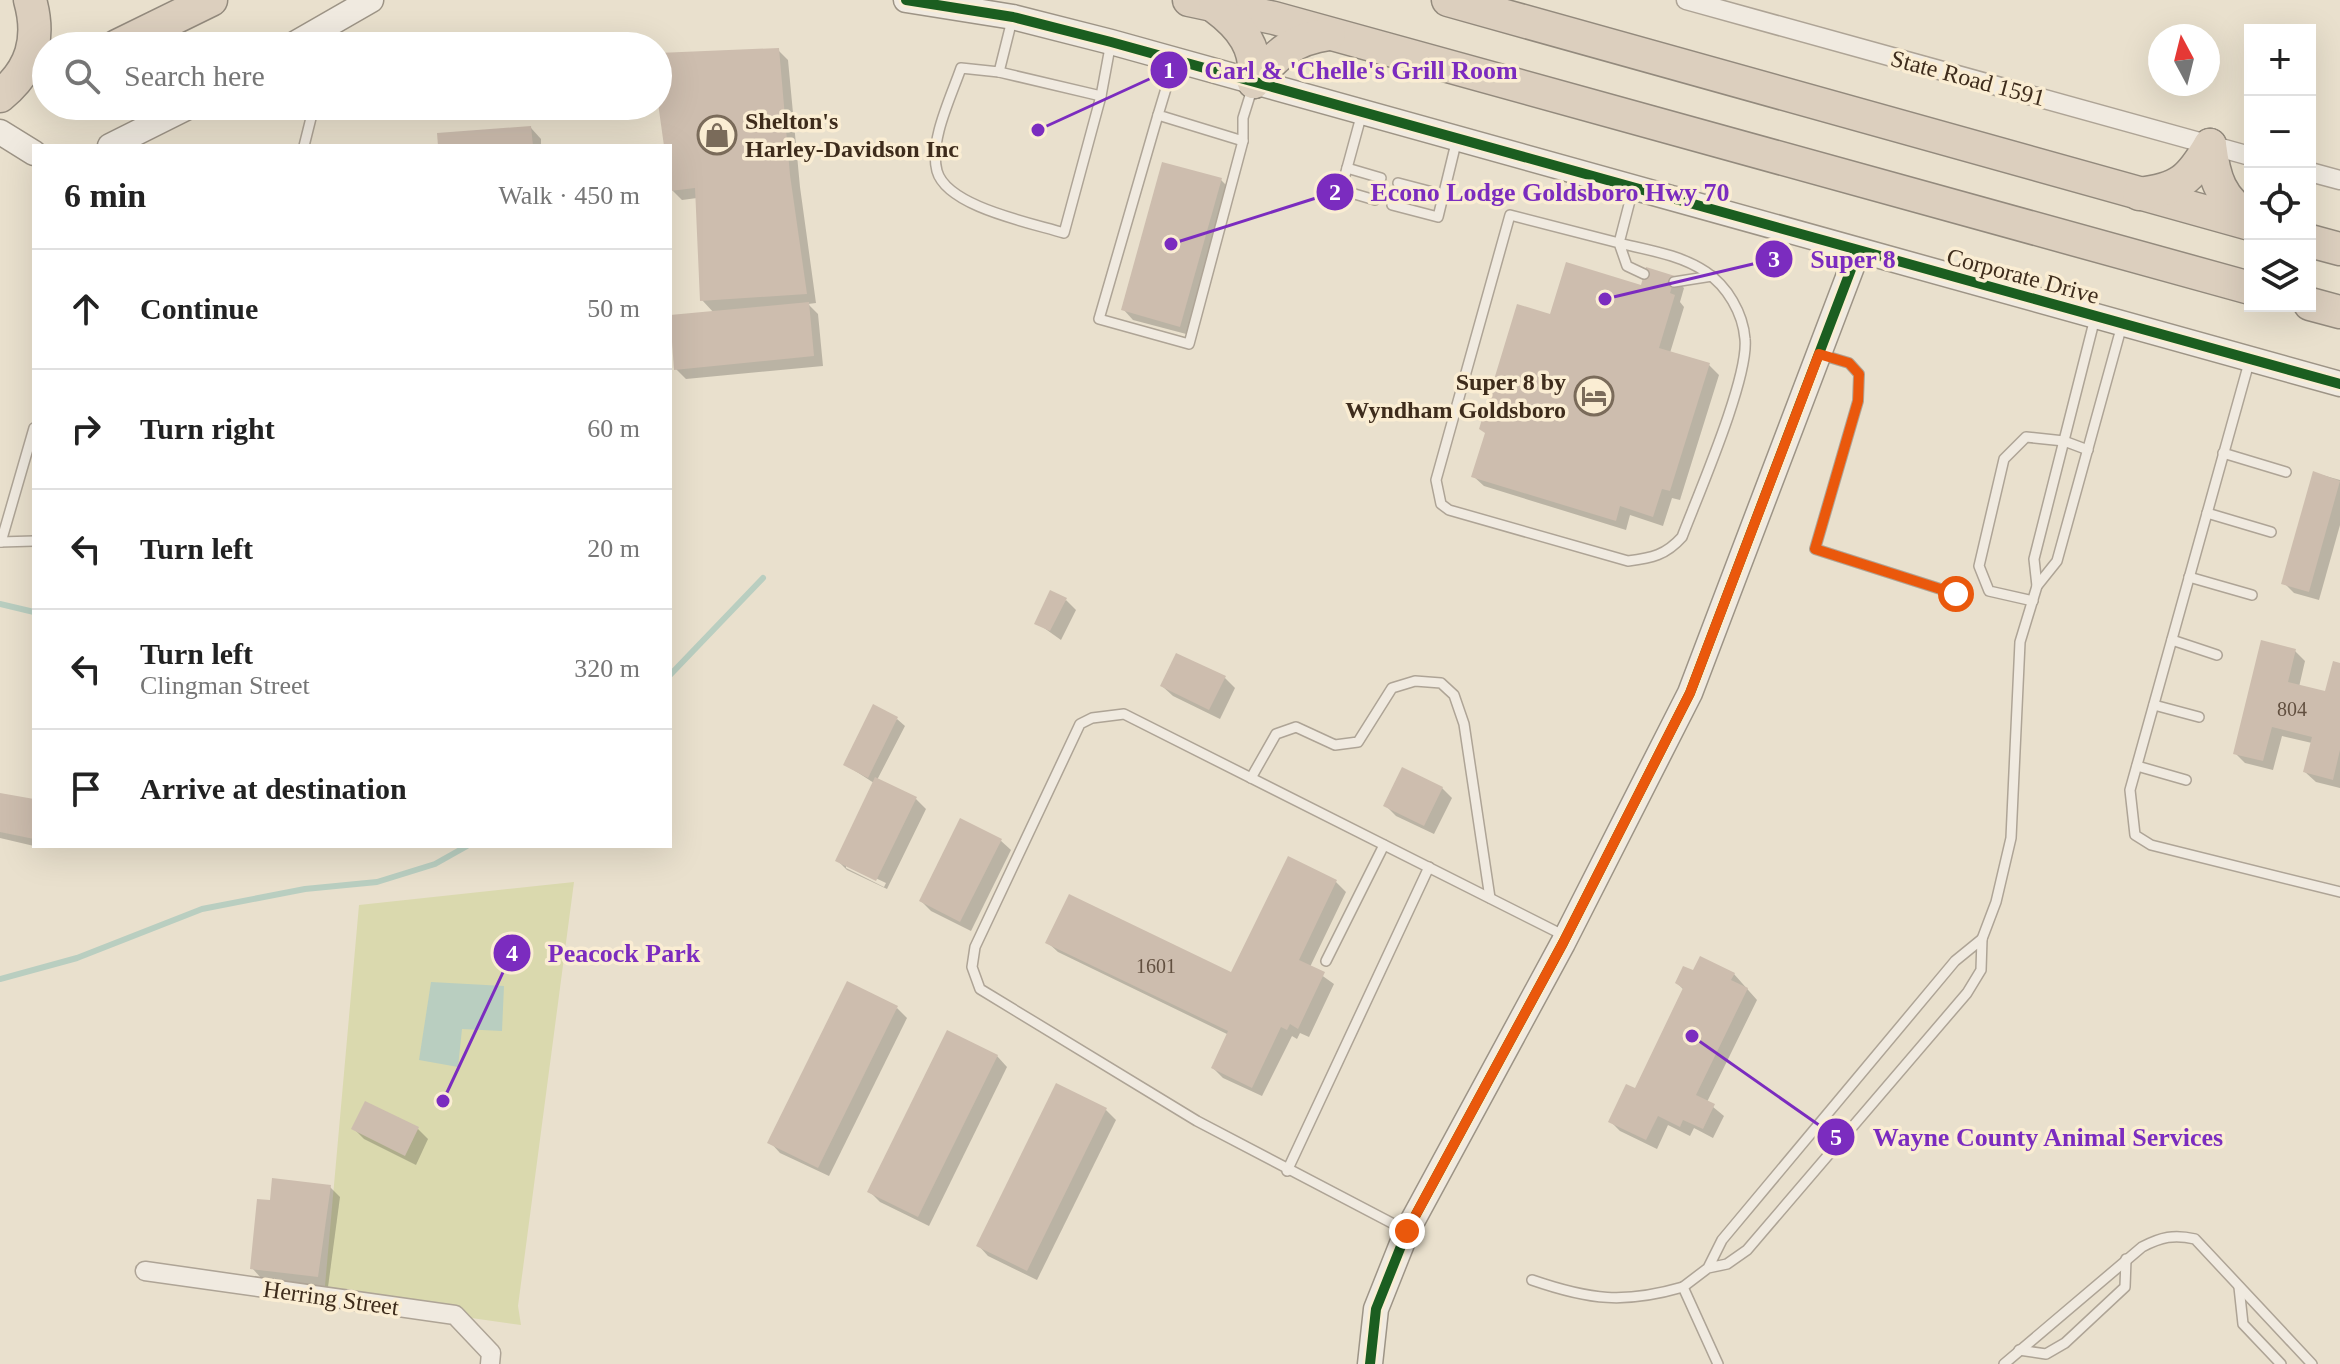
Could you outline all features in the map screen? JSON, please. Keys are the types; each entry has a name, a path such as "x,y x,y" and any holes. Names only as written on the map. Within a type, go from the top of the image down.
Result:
{"highway":[{"path":"30,0 36,32"},
{"path":"146,32 211,0"},
{"path":"1448,0 2244,222"},
{"path":"1201,3 1330,34 2244,286"},
{"path":"1201,3 1235,21 1251,45 1256,65 1254,82"},
{"path":"1254,82 1273,57 1288,46 1330,34"},
{"path":"0,96 16,83 30,61 32,51"},
{"path":"0,104 32,88"},
{"path":"2135,194 2176,186 2192,176 2210,145"},
{"path":"2210,145 2214,177 2221,194 2244,214"},
{"path":"2316,243 2340,249"},
{"path":"2316,306 2340,312"}],"street":[{"path":"316,32 371,0"},
{"name":"Corporate Drive","path":"906,0 1013,17 1111,42 2340,384"},
{"name":"State Road 1591","path":"1686,0 2244,154"},
{"path":"124,143 165,120"},
{"path":"0,132 32,152"},
{"path":"2316,174 2340,180"},
{"path":"1370,1364 1376,1309 1407,1231 1566,937 1690,693 1858,251"},
{"name":"Herring Street","path":"145,1271 455,1315 491,1353 490,1364"}],"lane":[{"path":"999,72 1013,17"},
{"path":"1101,96 999,72 961,68 938,141 937,172 950,190 970,204 1064,233 1101,96 1111,42"},
{"path":"1174,60 1099,319 1189,344 1243,141 1243,118 1254,82"},
{"path":"1362,113 1341,190 1375,200"},
{"path":"1158,115 1243,141"},
{"path":"304,144 310,120"},
{"path":"1392,205 1438,217 1457,139"},
{"path":"1347,168 1381,178"},
{"path":"1398,183 1444,195"},
{"path":"1633,189 1619,243 1627,266 1644,274"},
{"path":"1510,215 1619,243 1686,261 1712,276 1732,299 1742,321 1746,341 1743,361 1682,537 1670,550 1654,558 1628,561 1449,510 1441,504 1436,480 1510,215"},
{"path":"1674,282 1712,276"},
{"path":"1532,1280 1567,1292 1606,1298 1642,1298 1683,1287 1708,1268 1727,1264 1747,1250 1967,993 1981,970 1982,939 1996,902 2011,838 2020,642 2037,586 2034,559 2095,317"},
{"path":"2037,586 2057,561 2122,324"},
{"path":"1819,354 1849,363 1859,374 1858,401 1815,549 1956,594"},
{"path":"2250,359 2130,790 2131,815 2135,835 2151,845 2340,892"},
{"path":"32,435 0,542 32,541"},
{"path":"2033,601 1989,591 1979,566 2004,459 2026,437 2064,441 2088,450"},
{"path":"2223,453 2286,472"},
{"path":"2207,513 2271,532"},
{"path":"2189,577 2252,595"},
{"path":"2172,640 2217,655"},
{"path":"1251,778 1276,734 1296,727 1335,745 1358,742 1392,688 1415,681 1441,683 1454,695 1464,724 1490,898"},
{"path":"2154,705 2199,717"},
{"path":"1407,1231 1287,1171 1197,1121 980,989 973,979 975,947 1080,724 1092,718 1124,714 1566,937"},
{"path":"2137,766 2186,780"},
{"path":"1326,961 1384,845"},
{"path":"1287,1171 1429,867"},
{"path":"1708,1268 1722,1240 1955,961 1982,939"},
{"path":"2004,1364 2126,1259 2161,1237 2195,1239 2312,1364"},
{"path":"2019,1350 2046,1354 2065,1343 2125,1287 2126,1259"},
{"path":"2239,1286 2243,1324 2281,1364"},
{"path":"1683,1287 1718,1364"}],"green space":[{"path":"574,882 518,1306 521,1325 324,1297 359,905"}],"shaded area":[{"path":"431,982 504,986 502,1031 462,1029 458,1067 419,1060"}],"building":[{"path":"779,48 790,175 807,294 700,301 695,188 672,191 672,144 664,144 660,120 672,120 672,52"},
{"path":"531,126 533,144 438,144 437,133"},
{"path":"1162,162 1222,178 1180,327 1121,310"},
{"name":"Super 8 by Wyndham Goldsboro","path":"1566,262 1641,285 1646,267 1675,276 1670,293 1675,295 1659,348 1710,363 1670,491 1662,489 1653,517 1620,506 1616,521 1471,477 1485,433 1479,429 1517,304 1550,314"},
{"path":"809,302 814,356 674,370 672,315"},
{"path":"2313,471 2340,481 2309,592 2281,584"},
{"path":"1050,590 1067,598 1050,631 1034,624"},
{"path":"2261,640 2296,649 2288,682 2325,691 2333,661 2340,663 2340,750 2333,780 2303,772 2312,737 2272,727 2263,761 2233,754"},
{"path":"1176,653 1226,676 1209,710 1160,686"},
{"path":"873,704 898,717 868,778 843,765"},
{"path":"1402,767 1443,787 1424,826 1383,806"},
{"path":"875,777 917,797 876,881 835,861"},
{"path":"0,793 32,799 32,839 0,832"},
{"path":"960,818 1002,839 960,922 919,901"},
{"path":"1288,856 1337,880 1299,960 1325,972 1298,1029 1290,1024 1287,1030 1281,1027 1252,1088 1211,1068 1228,1031 1045,943 1069,894 1231,972"},
{"path":"1700,956 1735,973 1731,980 1748,988 1696,1095 1715,1104 1703,1129 1683,1120 1680,1127 1658,1116 1646,1140 1608,1122 1626,1084 1635,1088 1683,988 1675,983 1683,966 1693,970"},
{"path":"847,981 898,1006 818,1168 767,1143"},
{"path":"947,1030 998,1055 918,1217 867,1192"},
{"path":"1056,1083 1107,1108 1027,1271 976,1246"},
{"path":"365,1101 419,1127 405,1156 351,1129"},
{"path":"272,1178 331,1185 318,1277 250,1269 257,1199 270,1200"}],"waterway":[{"path":"672,673 763,578"},
{"path":"0,604 32,612"},
{"path":"0,979 77,958 202,909 305,889 377,882 435,864 463,848"}],"cycle path":[{"path":"906,0 1013,17 1111,42 2340,384"},
{"path":"1370,1364 1376,1309 1407,1231 1563,943 1690,693 1858,251"}],"place":[{"name":"Carl & 'Chelle's Grill Room","path":"1038,130"},
{"name":"Shelton's Harley-Davidson Inc","path":"717,135"},
{"name":"Econo Lodge Goldsboro Hwy 70","path":"1171,244"},
{"name":"Super 8","path":"1605,299"},
{"name":"Super 8 by Wyndham Goldsboro","path":"1594,396"},
{"name":"Wayne County Animal Services","path":"1692,1036"},
{"name":"Peacock Park","path":"443,1101"}],"route":[{"path":"1407,1231 1563,943 1690,693 1819,354 1849,363 1859,374 1858,401 1815,549 1956,594"}]}
